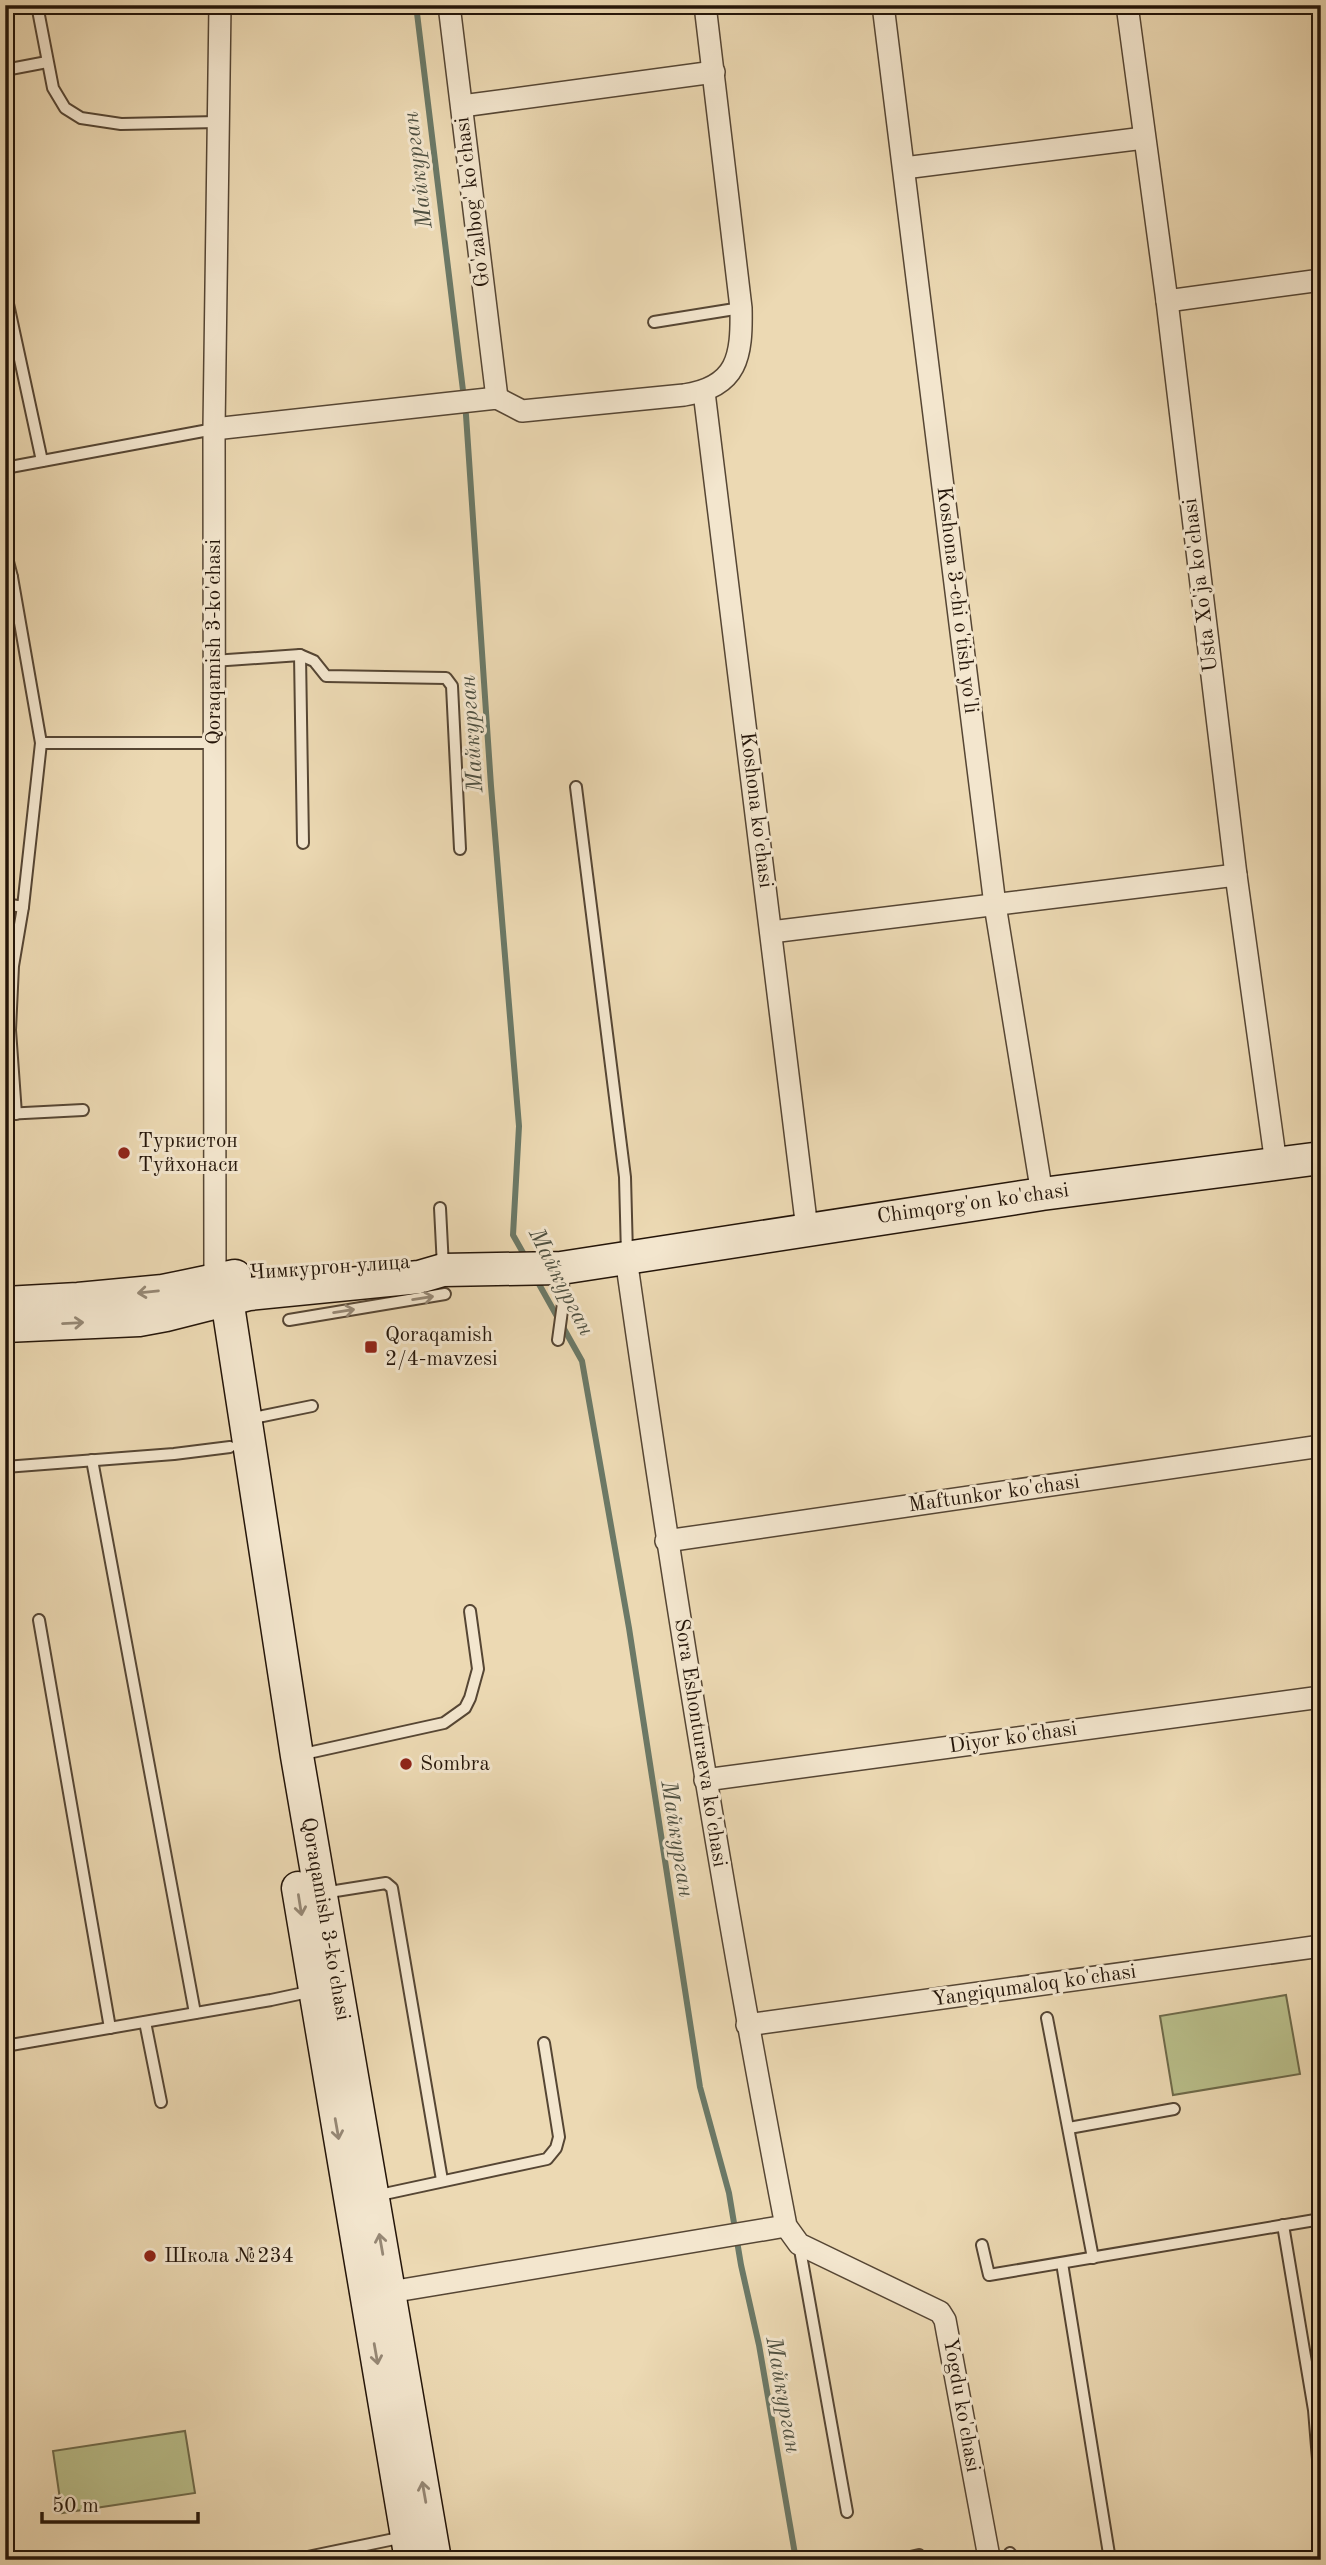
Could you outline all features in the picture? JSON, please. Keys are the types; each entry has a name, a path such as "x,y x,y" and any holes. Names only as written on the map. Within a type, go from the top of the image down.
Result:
{"main road":[{"name":"Chimqorg'on ko'chasi","path":"626,1258 1042,1194 1321,1158"},
{"name":"Чимкургон улица","path":"215,1295 267,1269 415,1259 444,1282 626,1258"},
{"path":"5,1303 163,1291 215,1295"},
{"path":"5,1326 138,1320 215,1295"},
{"name":"Qoraqamish 3-ko'chasi","path":"215,1295 246,1419 320,1894 325,1988 373,2196 378,2295 409,2548"},
{"name":"Qoraqamish 3-ko'chasi","path":"215,1295 216,1357 230,1447 378,2295 435,2560"}],"street":[{"name":"Qoraqamish 3-ko'chasi","path":"215,1295 214,429 220,5"},
{"name":"Go'zalbog' ko'chasi","path":"449,5 497,398"},
{"path":"214,429 497,398 522,411 704,392 723,382 738,356 742,337 741,307 705,5"},
{"name":"Koshona 3-chi o'tish yo'li","path":"883,5 995,905 1042,1194"},
{"name":"Usta Xo'ja ko'chasi","path":"1127,5 1167,301 1236,874 1276,1164"},
{"path":"462,106 714,72"},
{"path":"904,168 1144,138"},
{"path":"1167,301 1321,281"},
{"name":"Koshona ko'chasi","path":"704,392 807,1229"},
{"path":"771,932 1236,874"},
{"name":"Sora Eshonturaeva ko'chasi","path":"626,1258 666,1541 705,1780 747,2025 786,2226"},
{"name":"Maftunkor ko'chasi","path":"666,1541 1321,1446"},
{"name":"Diyor ko'chasi","path":"705,1780 1321,1697"},
{"name":"Yangiqumaloq ko'chasi","path":"747,2025 1321,1946"},
{"path":"378,2295 786,2226"},
{"name":"Yogdu ko'chasi","path":"786,2226 799,2244 940,2312 945,2320 988,2552"}],"lane":[{"path":"37,5 52,88 65,108 81,118 121,124 218,122"},
{"path":"5,70 47,62"},
{"path":"5,290 42,461"},
{"path":"654,321 741,307"},
{"path":"5,352 18,349"},
{"path":"5,468 214,429"},
{"path":"5,550 41,743 23,907 13,966 10,1030 11,1114 83,1110"},
{"path":"214,661 300,655 314,661 326,676 446,678 452,686 460,849"},
{"path":"300,655 303,843"},
{"path":"41,743 214,743"},
{"path":"576,786 625,1177 626,1258"},
{"path":"5,904 23,907"},
{"path":"289,1320 444,1282 440,1208"},
{"path":"539,1269 564,1296 558,1340"},
{"path":"246,1419 312,1406"},
{"path":"5,1467 230,1447"},
{"path":"92,1460 195,2013"},
{"path":"297,1756 444,1723 465,1708 478,1669 470,1611"},
{"path":"39,1620 110,2028"},
{"path":"320,1894 386,1883 392,1888 442,2180"},
{"path":"5,2046 325,1988"},
{"path":"1047,2018 1093,2258"},
{"path":"145,2022 161,2102"},
{"path":"373,2196 547,2159 556,2148 559,2137 544,2043"},
{"path":"1069,2128 1174,2109"},
{"path":"982,2245 989,2275 1321,2219"},
{"path":"1283,2225 1314,2410 1321,2496"},
{"path":"799,2244 847,2512"},
{"path":"1062,2263 1110,2560"},
{"path":"293,2560 409,2548"},
{"path":"897,2560 919,2555"}],"green space":[{"path":"1286,1995 1300,2074 1173,2095 1160,2016"},
{"path":"185,2431 195,2493 62,2513 53,2451"}],"waterway":[{"name":"Майкурган","path":"416,5 466,415 491,786 519,1126 513,1235 526,1258"},
{"name":"Майкурган","path":"535,1277 582,1361 629,1628 700,2087 729,2193 741,2265 759,2345 796,2560"}],"place":[{"name":"Туркистон Туйхонаси","path":"124,1153"},
{"name":"Qoraqamish 2/4-mavzesi","path":"371,1347"},
{"name":"Sombra","path":"406,1764"},
{"name":"Школа №234","path":"150,2256"}]}
